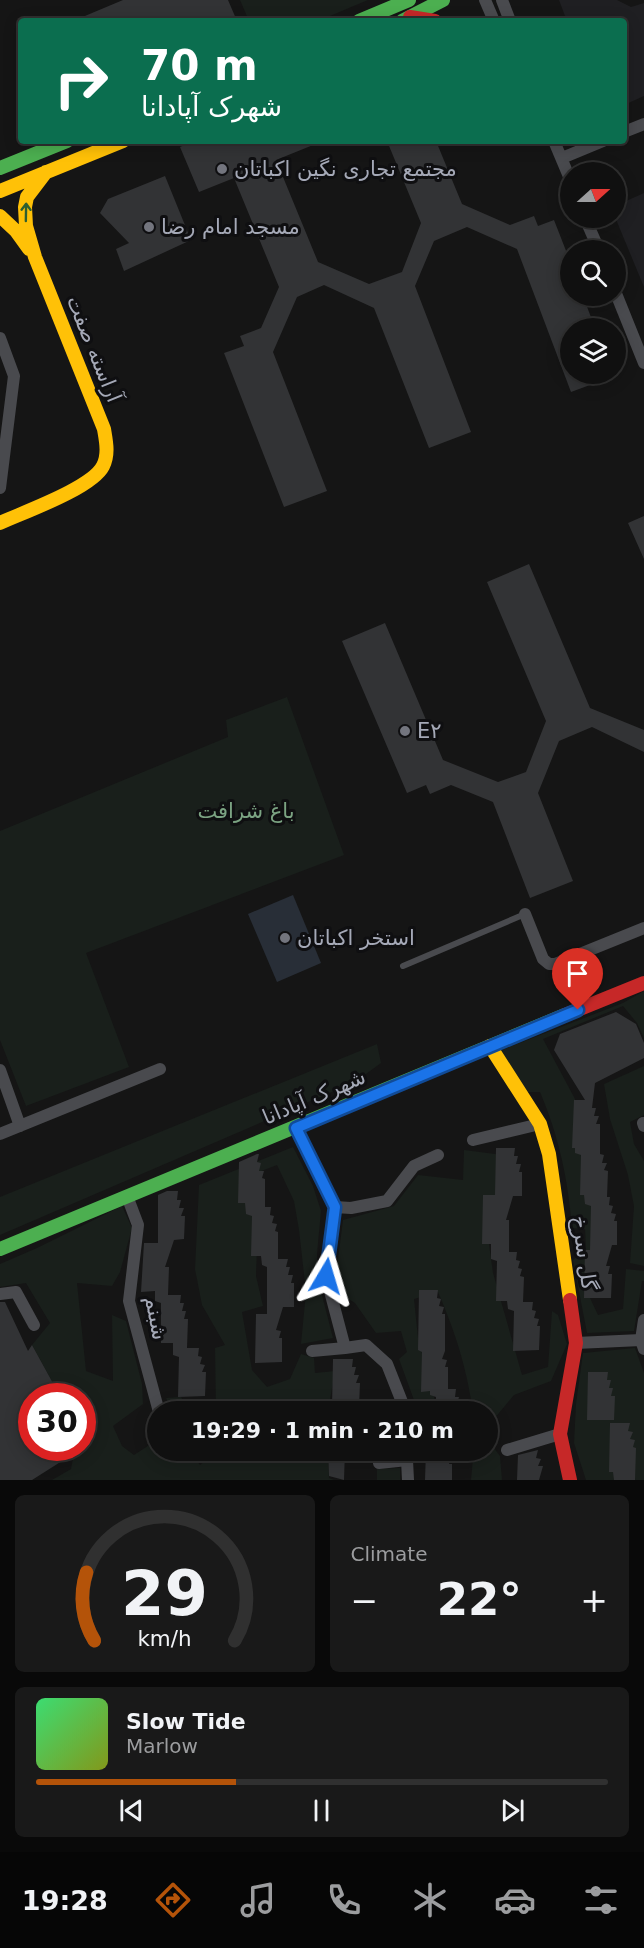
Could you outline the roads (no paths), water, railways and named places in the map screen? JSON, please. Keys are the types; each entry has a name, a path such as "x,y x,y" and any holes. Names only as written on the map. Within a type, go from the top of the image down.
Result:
{"street":[{"path":"366,18 409,0"},
{"path":"408,18 443,0"},
{"path":"486,0 493,18"},
{"path":"502,0 509,18"},
{"path":"627,131 644,124"},
{"path":"0,168 60,144"},
{"path":"0,191 116,144"},
{"path":"555,144 564,162"},
{"path":"562,158 596,144"},
{"name":"آراسته صفت","path":"0,523 86,484 99,473 106,458 108,444 35,258 26,226 27,197 46,172"},
{"name":"آراسته صفت","path":"0,216 16,231 35,258"},
{"path":"621,306 644,363"},
{"path":"0,338 14,376 0,488"},
{"path":"525,914 543,959 549,964 555,964 644,928"},
{"name":"شهرک آپادانا","path":"0,1249 644,983"},
{"name":"گل سرخ","path":"489,1046 540,1124 549,1154 576,1343 560,1434 570,1480"},
{"path":"0,1134 160,1069"},
{"path":"0,1070 20,1126"},
{"path":"473,1140 540,1124"},
{"path":"296,1128 335,1207 326,1276 345,1348"},
{"path":"335,1207 351,1208 387,1201 414,1166 438,1155"},
{"name":"شبنم","path":"127,1196 138,1225 129,1301 156,1401"},
{"path":"0,1294 16,1292 34,1325"},
{"path":"576,1343 642,1345 644,1320"},
{"path":"312,1351 366,1345 387,1364 402,1401"},
{"path":"507,1450 560,1434"},
{"path":"379,1463 386,1461"},
{"path":"407,1461 408,1480"}],"lane":[{"path":"403,966 525,914"}],"place":[{"name":"مجتمع تجاری نگین اکباتان","path":"222,169"},
{"name":"مسجد امام رضا","path":"149,227"},
{"name":"E۲","path":"405,731"},
{"name":"استخر اکباتان","path":"285,938"}],"park label":[{"name":"باغ شرافت","path":"246,811"}]}
